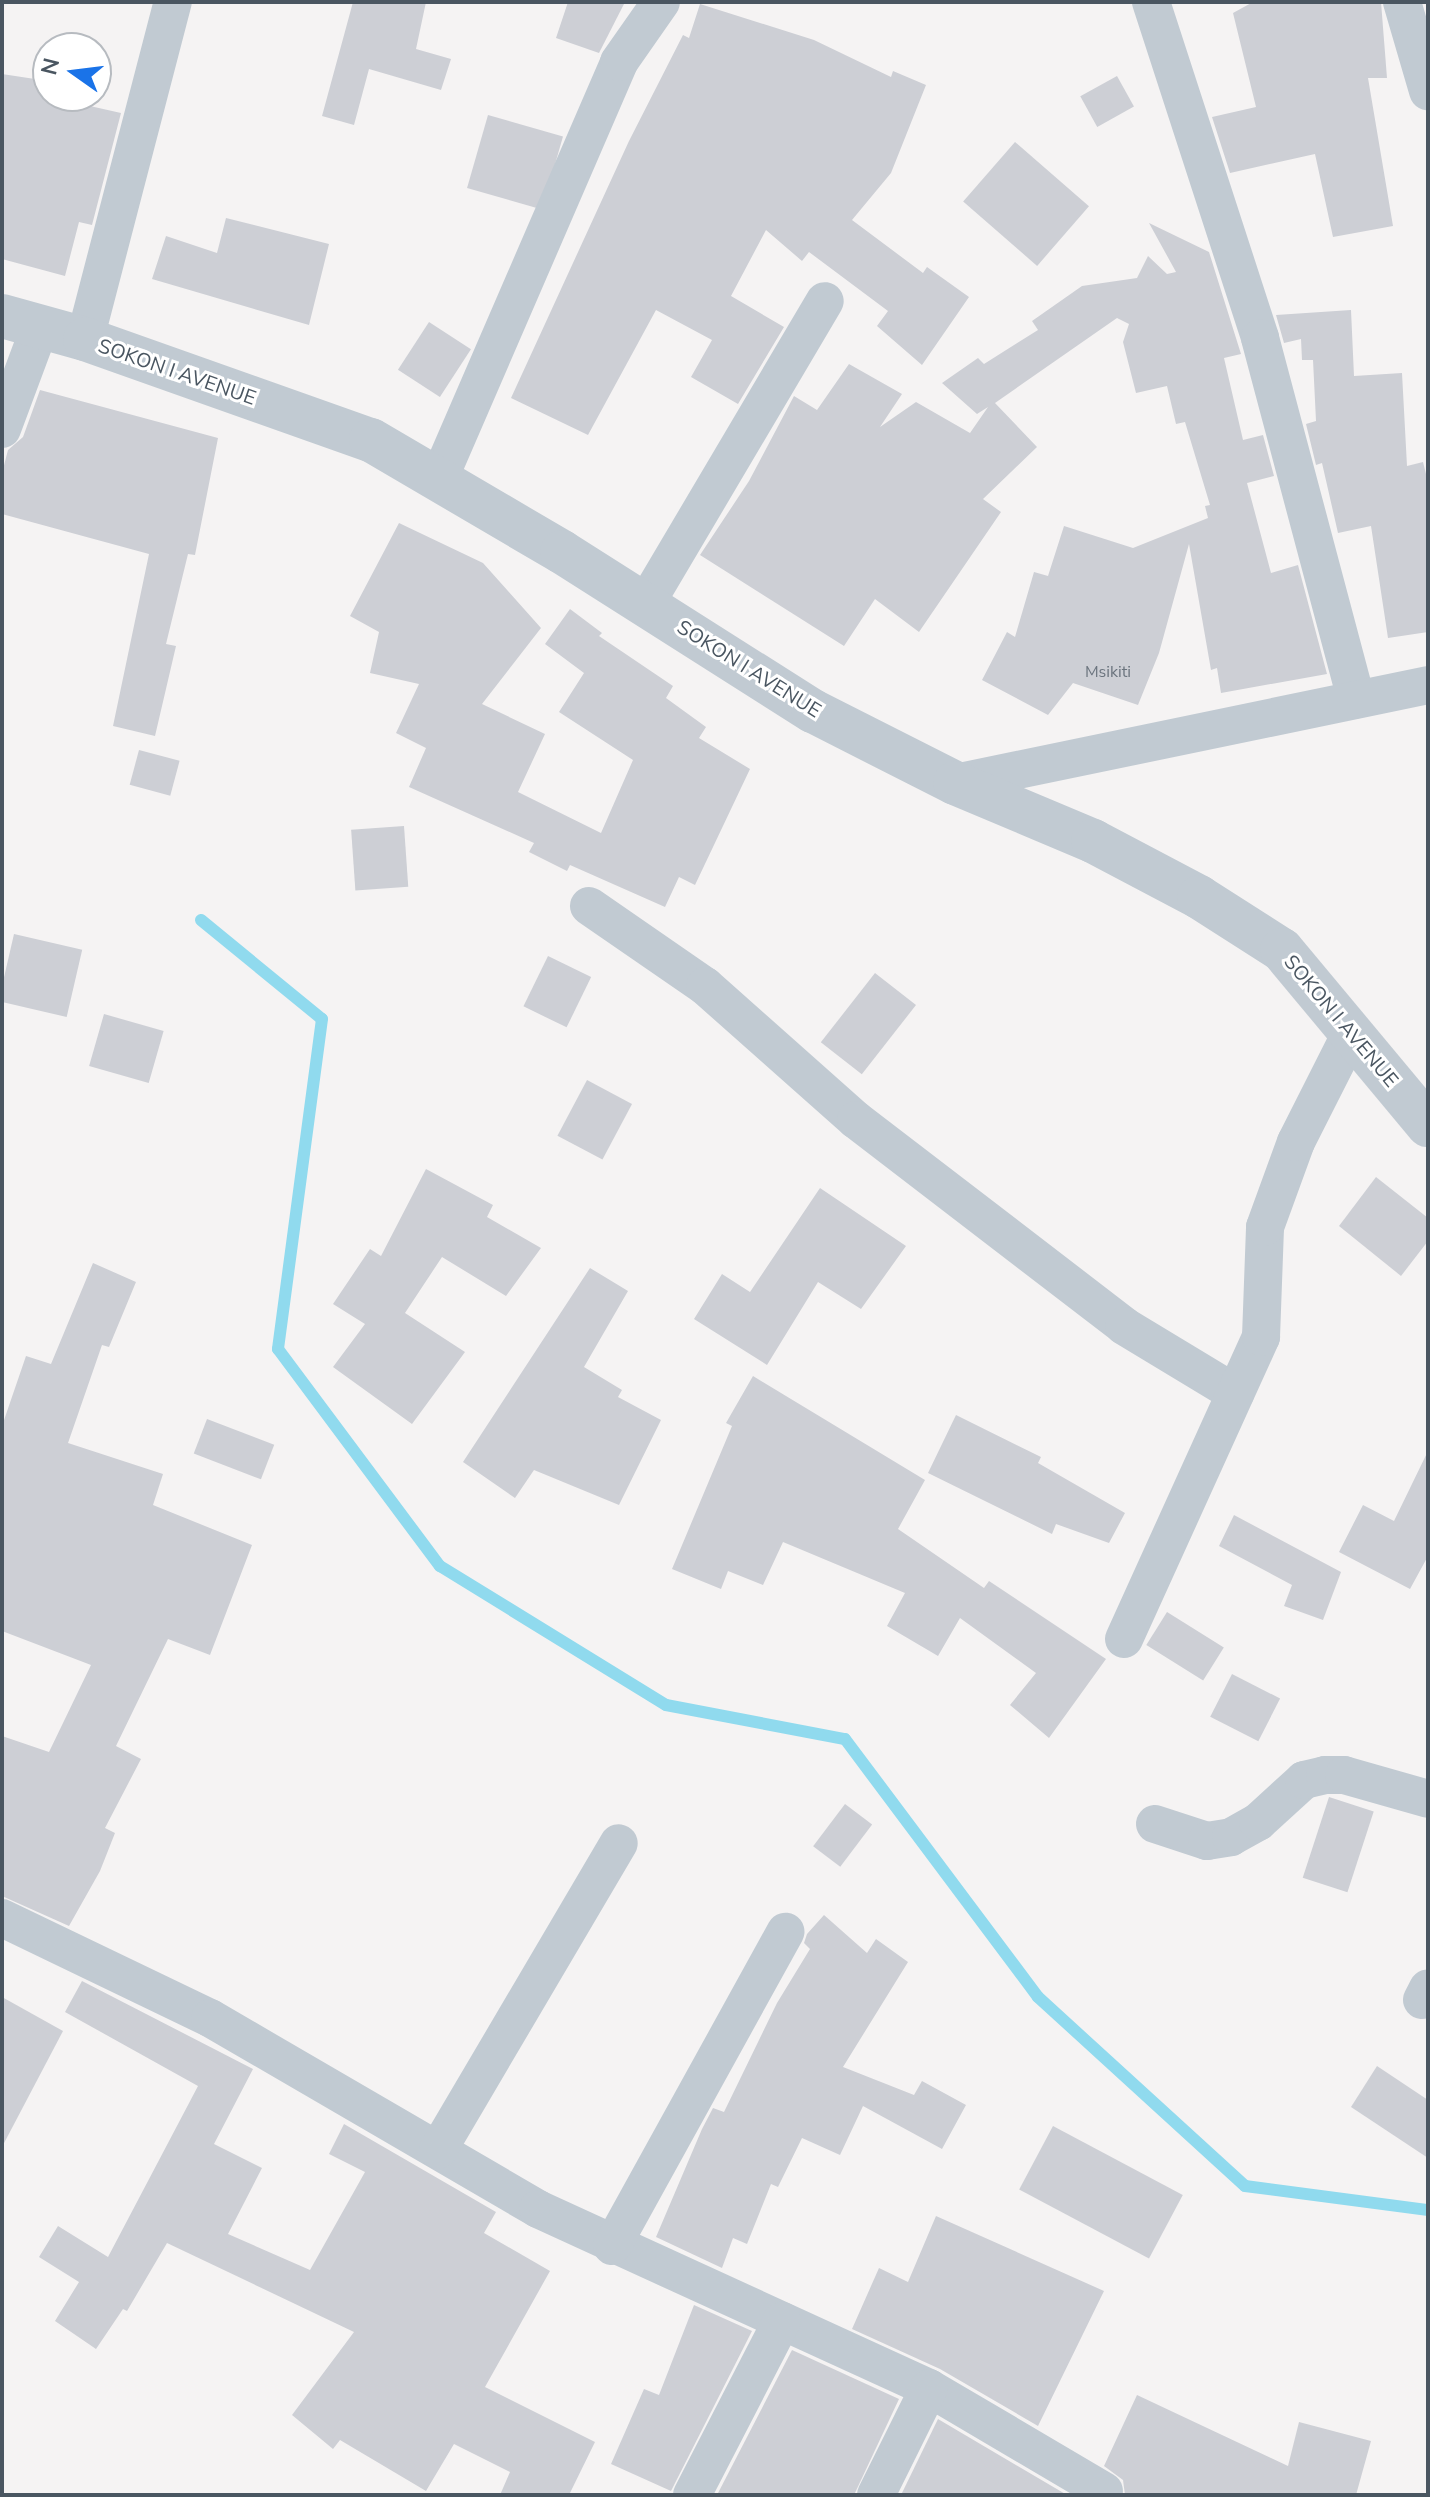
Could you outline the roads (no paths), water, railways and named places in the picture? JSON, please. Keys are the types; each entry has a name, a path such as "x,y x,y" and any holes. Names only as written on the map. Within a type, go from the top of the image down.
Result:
{"street":[{"path":"85,339 173,2"},
{"path":"438,481 619,62 661,2"},
{"path":"1151,2 1260,338 1356,699"},
{"path":"1402,2 1428,91"},
{"path":"645,605 825,301"},
{"path":"2,429 21,321"},
{"name":"SOKON I AVENUE","path":"21,321 85,339 371,440 645,605 813,711 955,783 1093,841 1246,927 1282,950 1428,1125"},
{"path":"955,783 1428,685"},
{"path":"589,906 705,986 856,1120 1124,1326 1235,1393"},
{"path":"1124,1639 1261,1337 1265,1227 1296,1142 1351,1033"},
{"path":"1155,1824 1207,1841 1231,1837 1258,1822 1304,1780 1325,1775 1344,1775 1428,1799"},
{"path":"438,2150 619,1843"},
{"path":"2,1918 210,2018 612,2246 929,2388 1104,2491"},
{"path":"612,2246 785,1932"},
{"path":"692,2495 782,2321"},
{"path":"876,2495 929,2388"}],"waterway":[{"path":"201,920 322,1019 278,1349 440,1566 666,1705 845,1739 1038,1997 1245,2186 1428,2210"}]}
